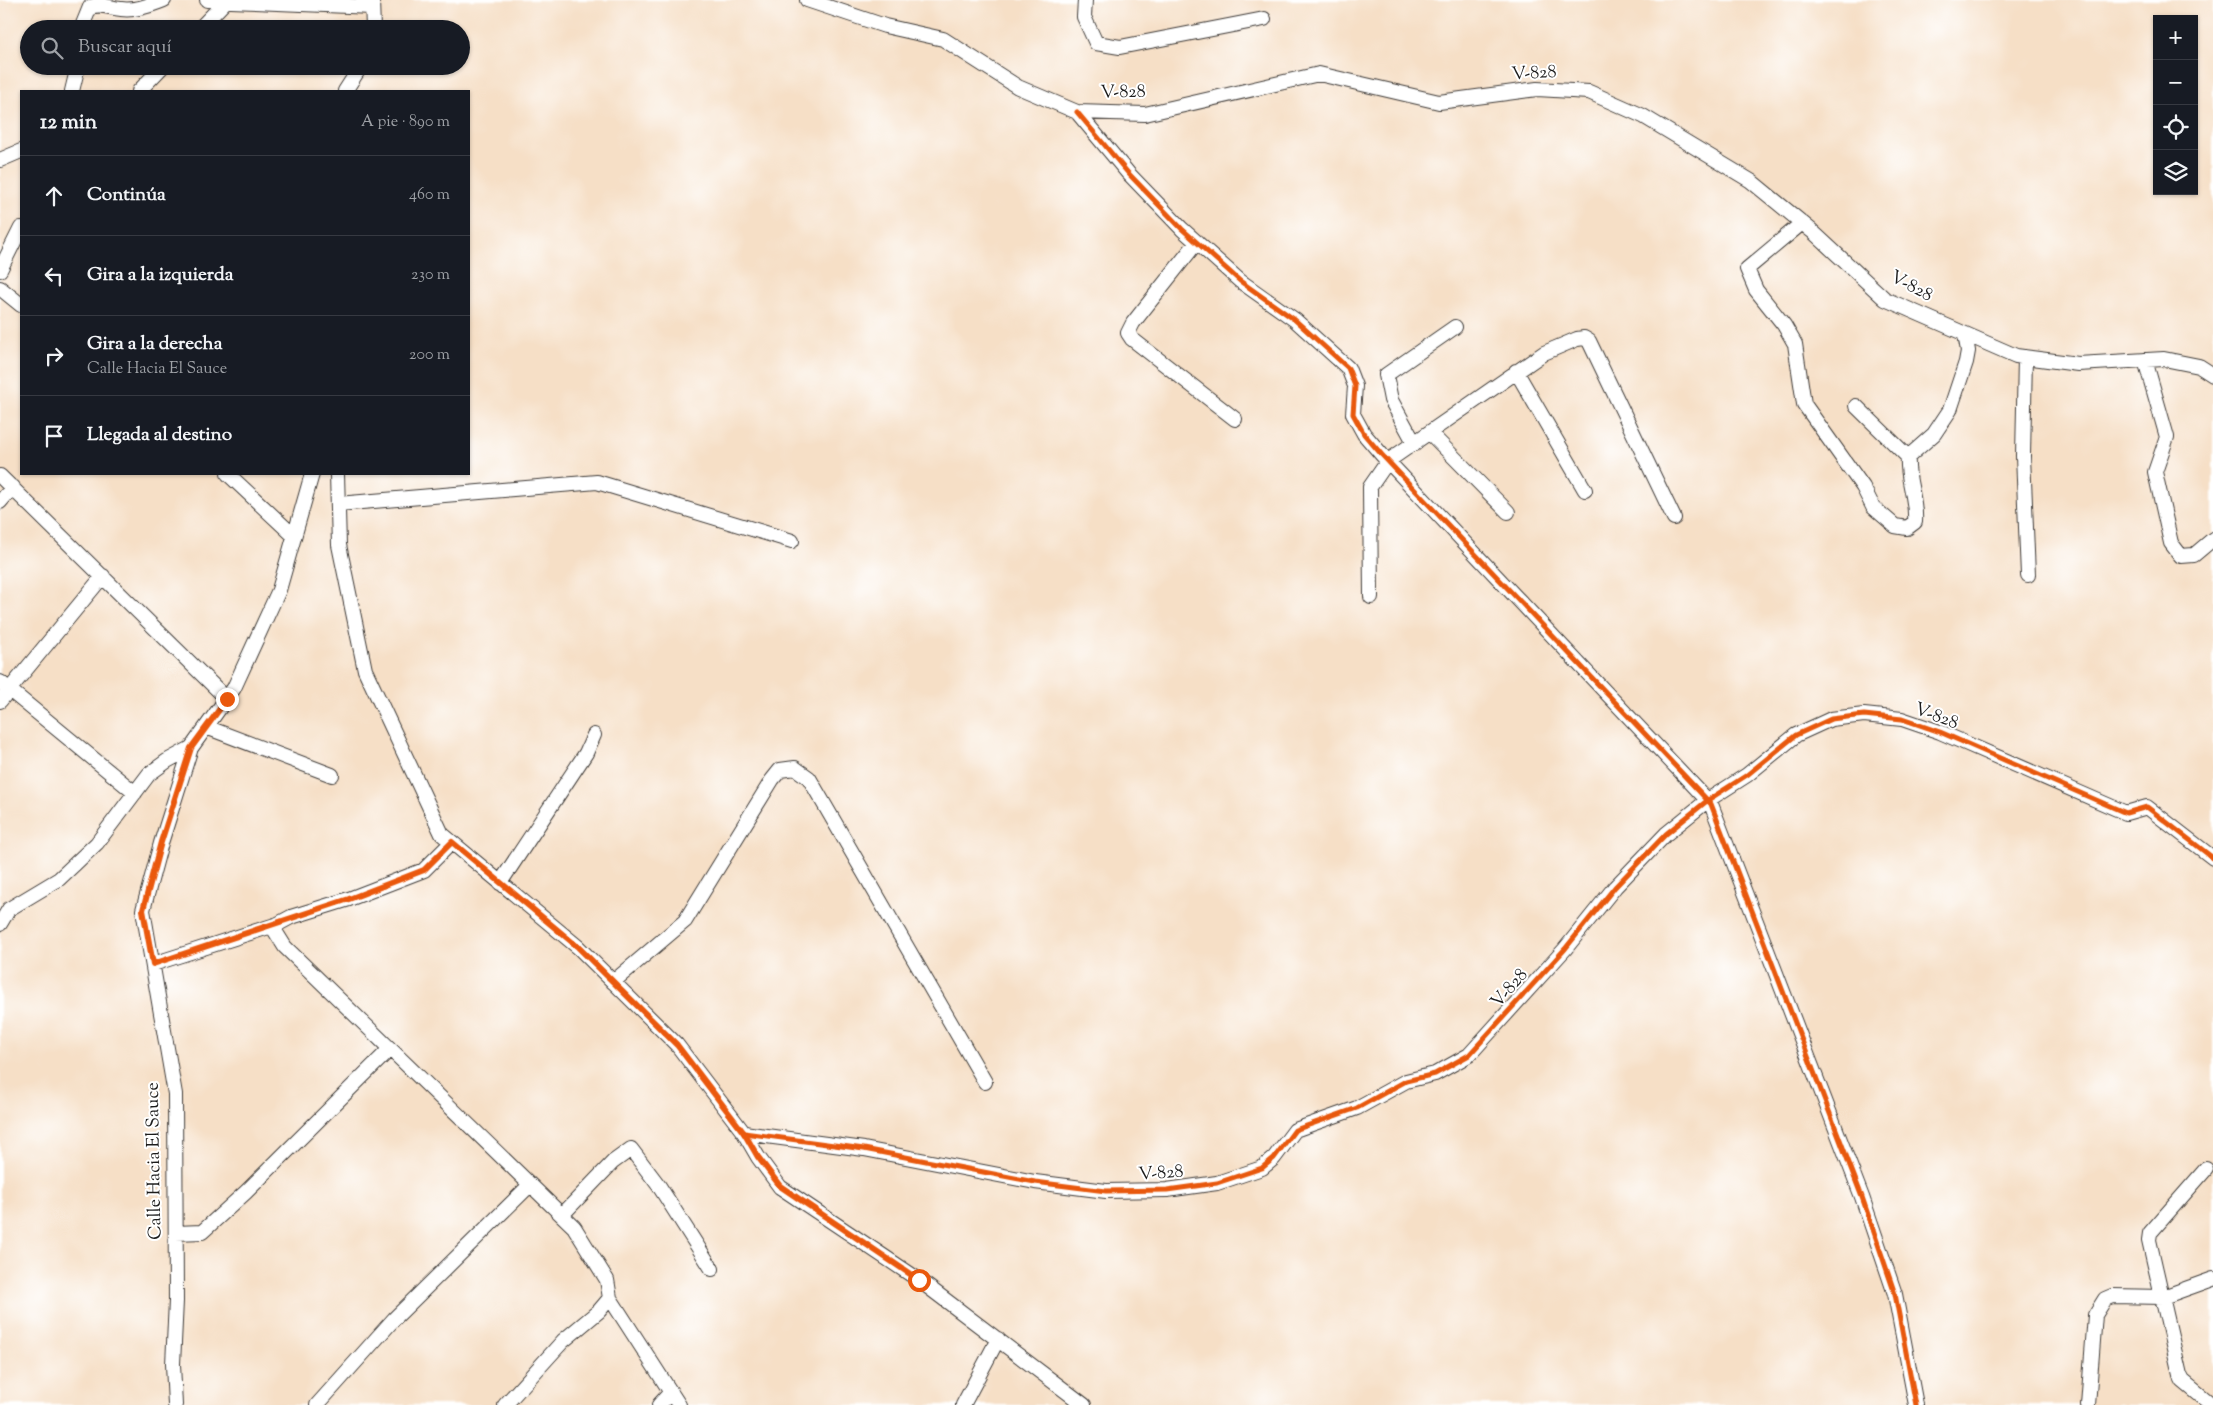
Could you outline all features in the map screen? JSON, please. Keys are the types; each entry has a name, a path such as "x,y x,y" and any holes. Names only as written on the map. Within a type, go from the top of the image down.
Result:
{"street":[{"path":"85,20 90,7 99,4 122,10 143,8 164,0"},
{"path":"207,0 225,2 372,3 373,20"},
{"name":"V-828","path":"807,0 885,26 943,39 1018,87 1077,112 1145,114 1319,74 1438,102 1537,89 1589,92 1643,116 1752,181 1802,223 1885,299 2016,356 2078,364 2164,359 2199,366 2213,375"},
{"path":"1085,0 1084,17 1096,43 1120,47 1264,19"},
{"path":"208,20 225,2"},
{"path":"72,90 76,75"},
{"path":"140,90 154,75"},
{"path":"346,90 355,75"},
{"path":"1077,112 1128,173 1197,242 1240,281 1315,337 1348,368 1355,386 1353,414 1364,434 1711,804 1832,1112 1862,1197 1895,1294 1916,1405"},
{"path":"0,160 20,151"},
{"path":"1802,223 1747,269 1756,290 1784,325 1796,344 1804,404 1863,487 1873,507 1895,526 1906,528 1915,522 1916,509 1907,468 1908,457 1934,434 1950,410 1966,362 1968,350 1965,334"},
{"path":"0,270 20,230"},
{"path":"1197,242 1133,323 1128,333 1132,339 1235,419"},
{"path":"0,288 20,304"},
{"path":"1415,444 1391,400 1386,375 1455,327"},
{"path":"1371,597 1370,487 1388,461 1415,444 1516,371 1544,353 1577,339 1584,338 1589,341 1674,518"},
{"path":"2025,358 2022,456 2028,575"},
{"path":"2146,360 2167,437 2155,472 2171,543 2181,556 2194,555 2213,539"},
{"path":"1516,371 1585,490"},
{"path":"1856,406 1908,457"},
{"path":"1430,433 1508,512"},
{"path":"229,475 294,536"},
{"name":"Calle Hacia El Sauce","path":"175,1405 173,1364 176,1233 175,1094 143,910 161,842 191,748 227,699 279,590 312,475"},
{"path":"337,475 339,545 365,670 442,834 578,947 677,1045 744,1133 758,1157 780,1186 919,1280 1084,1405"},
{"path":"0,476 13,486 227,699"},
{"path":"338,504 597,482 792,541"},
{"path":"0,502 13,486"},
{"path":"0,701 5,685 103,576"},
{"path":"5,685 135,794"},
{"name":"V-828","path":"744,1133 845,1146 1036,1182 1106,1191 1167,1190 1217,1183 1262,1168 1274,1158 1295,1130 1357,1108 1406,1081 1435,1074 1469,1055 1565,949 1615,887 1666,834 1708,800 1747,775 1796,735 1831,719 1864,715 1902,719 1940,732 2126,813 2147,807 2213,858"},
{"path":"206,727 332,775"},
{"path":"500,883 586,753 594,735"},
{"path":"0,924 9,909 59,879 97,843 148,774 191,748"},
{"path":"613,982 685,920 772,780 780,770 795,768 809,778 985,1082"},
{"path":"153,964 278,924 291,917 349,899 424,870 452,842"},
{"path":"278,924 275,931 286,947 574,1227 607,1280 610,1298 678,1405"},
{"path":"176,1233 202,1232 253,1185 390,1048"},
{"path":"562,1215 613,1162 631,1150 659,1186 712,1269"},
{"path":"2206,1169 2150,1233 2150,1249 2163,1297 2180,1375 2183,1381 2212,1405"},
{"path":"317,1405 394,1319 530,1185"},
{"path":"2088,1405 2096,1315 2105,1299 2112,1296 2163,1297 2213,1279"},
{"path":"505,1405 563,1341 599,1311 610,1298"},
{"path":"963,1405 998,1339"},
{"path":"659,1405 671,1392"}],"cycle path":[{"path":"1077,112 1128,173 1182,229 1240,281 1295,320 1348,368 1355,386 1353,414 1364,434 1711,804 1862,1197 1895,1294 1916,1405"},
{"path":"744,1133 864,1149 1035,1182 1106,1191 1167,1190 1217,1183 1262,1168 1274,1158 1295,1130 1357,1108 1406,1081 1435,1074 1469,1055 1565,949 1615,887 1666,834 1708,800 1747,775 1796,735 1831,719 1864,715 1902,719 1940,732 2126,813 2147,807 2213,858"}],"route":[{"path":"227,699 191,748 161,842 143,910 153,964 278,924 291,917 349,899 424,870 452,842 578,947 677,1045 744,1133 758,1157 780,1186 919,1280"}]}
